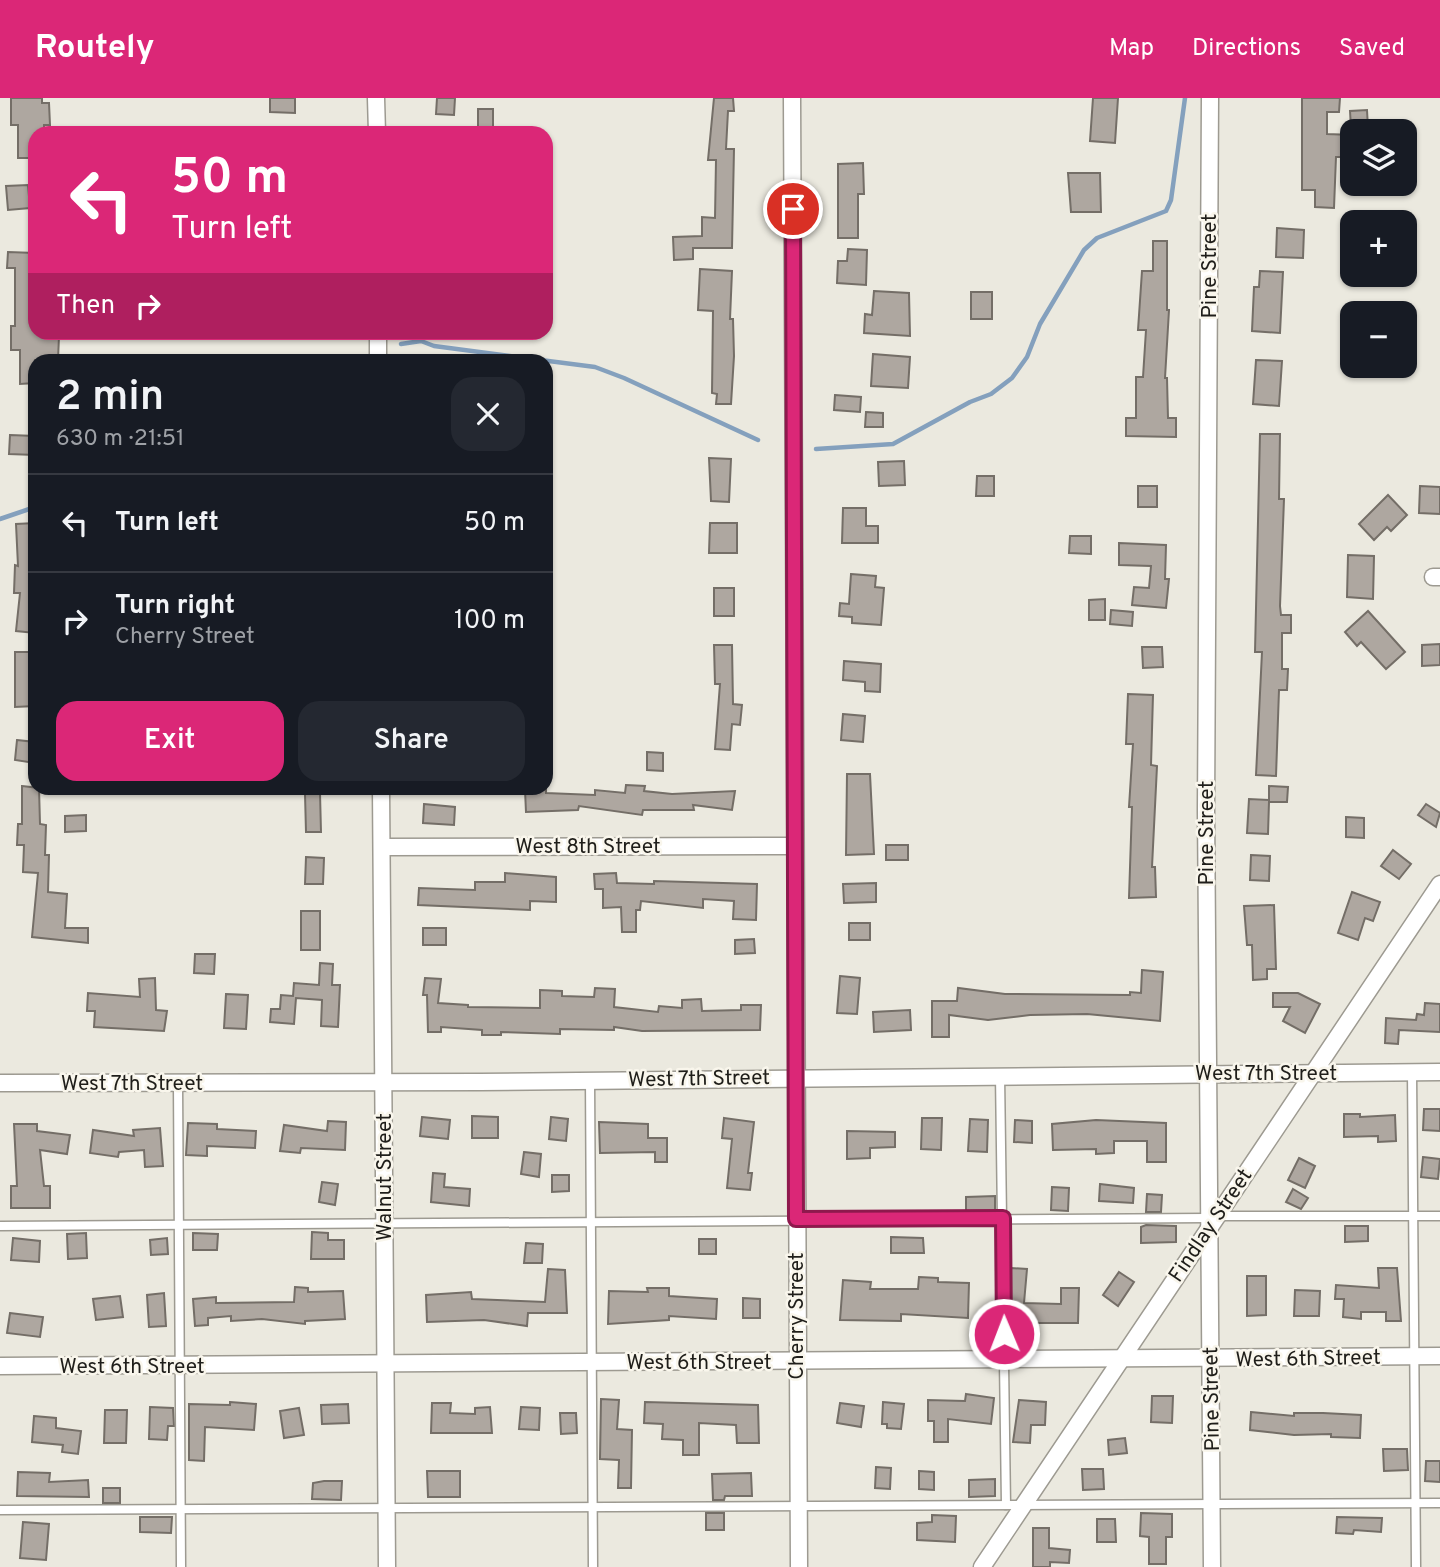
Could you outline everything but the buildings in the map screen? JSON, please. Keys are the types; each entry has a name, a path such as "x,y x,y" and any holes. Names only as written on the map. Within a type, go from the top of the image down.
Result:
{"street":[{"path":"376,98 377,126"},
{"name":"Cherry Street","path":"792,98 799,1567"},
{"name":"Pine Street","path":"1210,98 1208,1073 1212,1567"},
{"name":"Walnut Street","path":"381,795 387,1567"},
{"name":"West 8th Street","path":"382,847 794,846"},
{"name":"Findlay Street","path":"982,1567 1210,1221 1440,884"},
{"name":"West 7th Street","path":"0,1083 383,1083 1440,1072"},
{"name":"West 6th Street","path":"0,1366 1440,1356"}],"lane":[{"path":"1412,1072 1417,1357 1416,1567"},
{"path":"1000,1075 1006,1505"},
{"path":"590,1079 593,1567"},
{"path":"178,1083 181,1567"},
{"path":"0,1226 1003,1218 1210,1221 1440,1216"},
{"path":"0,1510 181,1507 387,1510 798,1505 1440,1503"}],"waterway":[{"path":"816,449 893,444 970,402 991,394 1012,378 1027,357 1040,324 1084,250 1097,238 1166,211 1171,200 1185,98"},
{"path":"401,344 421,341 434,346 495,354"},
{"path":"553,362 595,367 624,378 758,440"},
{"path":"0,519 28,509"}],"route":[{"path":"793,209 796,1219 1003,1218 1004,1334"}]}
